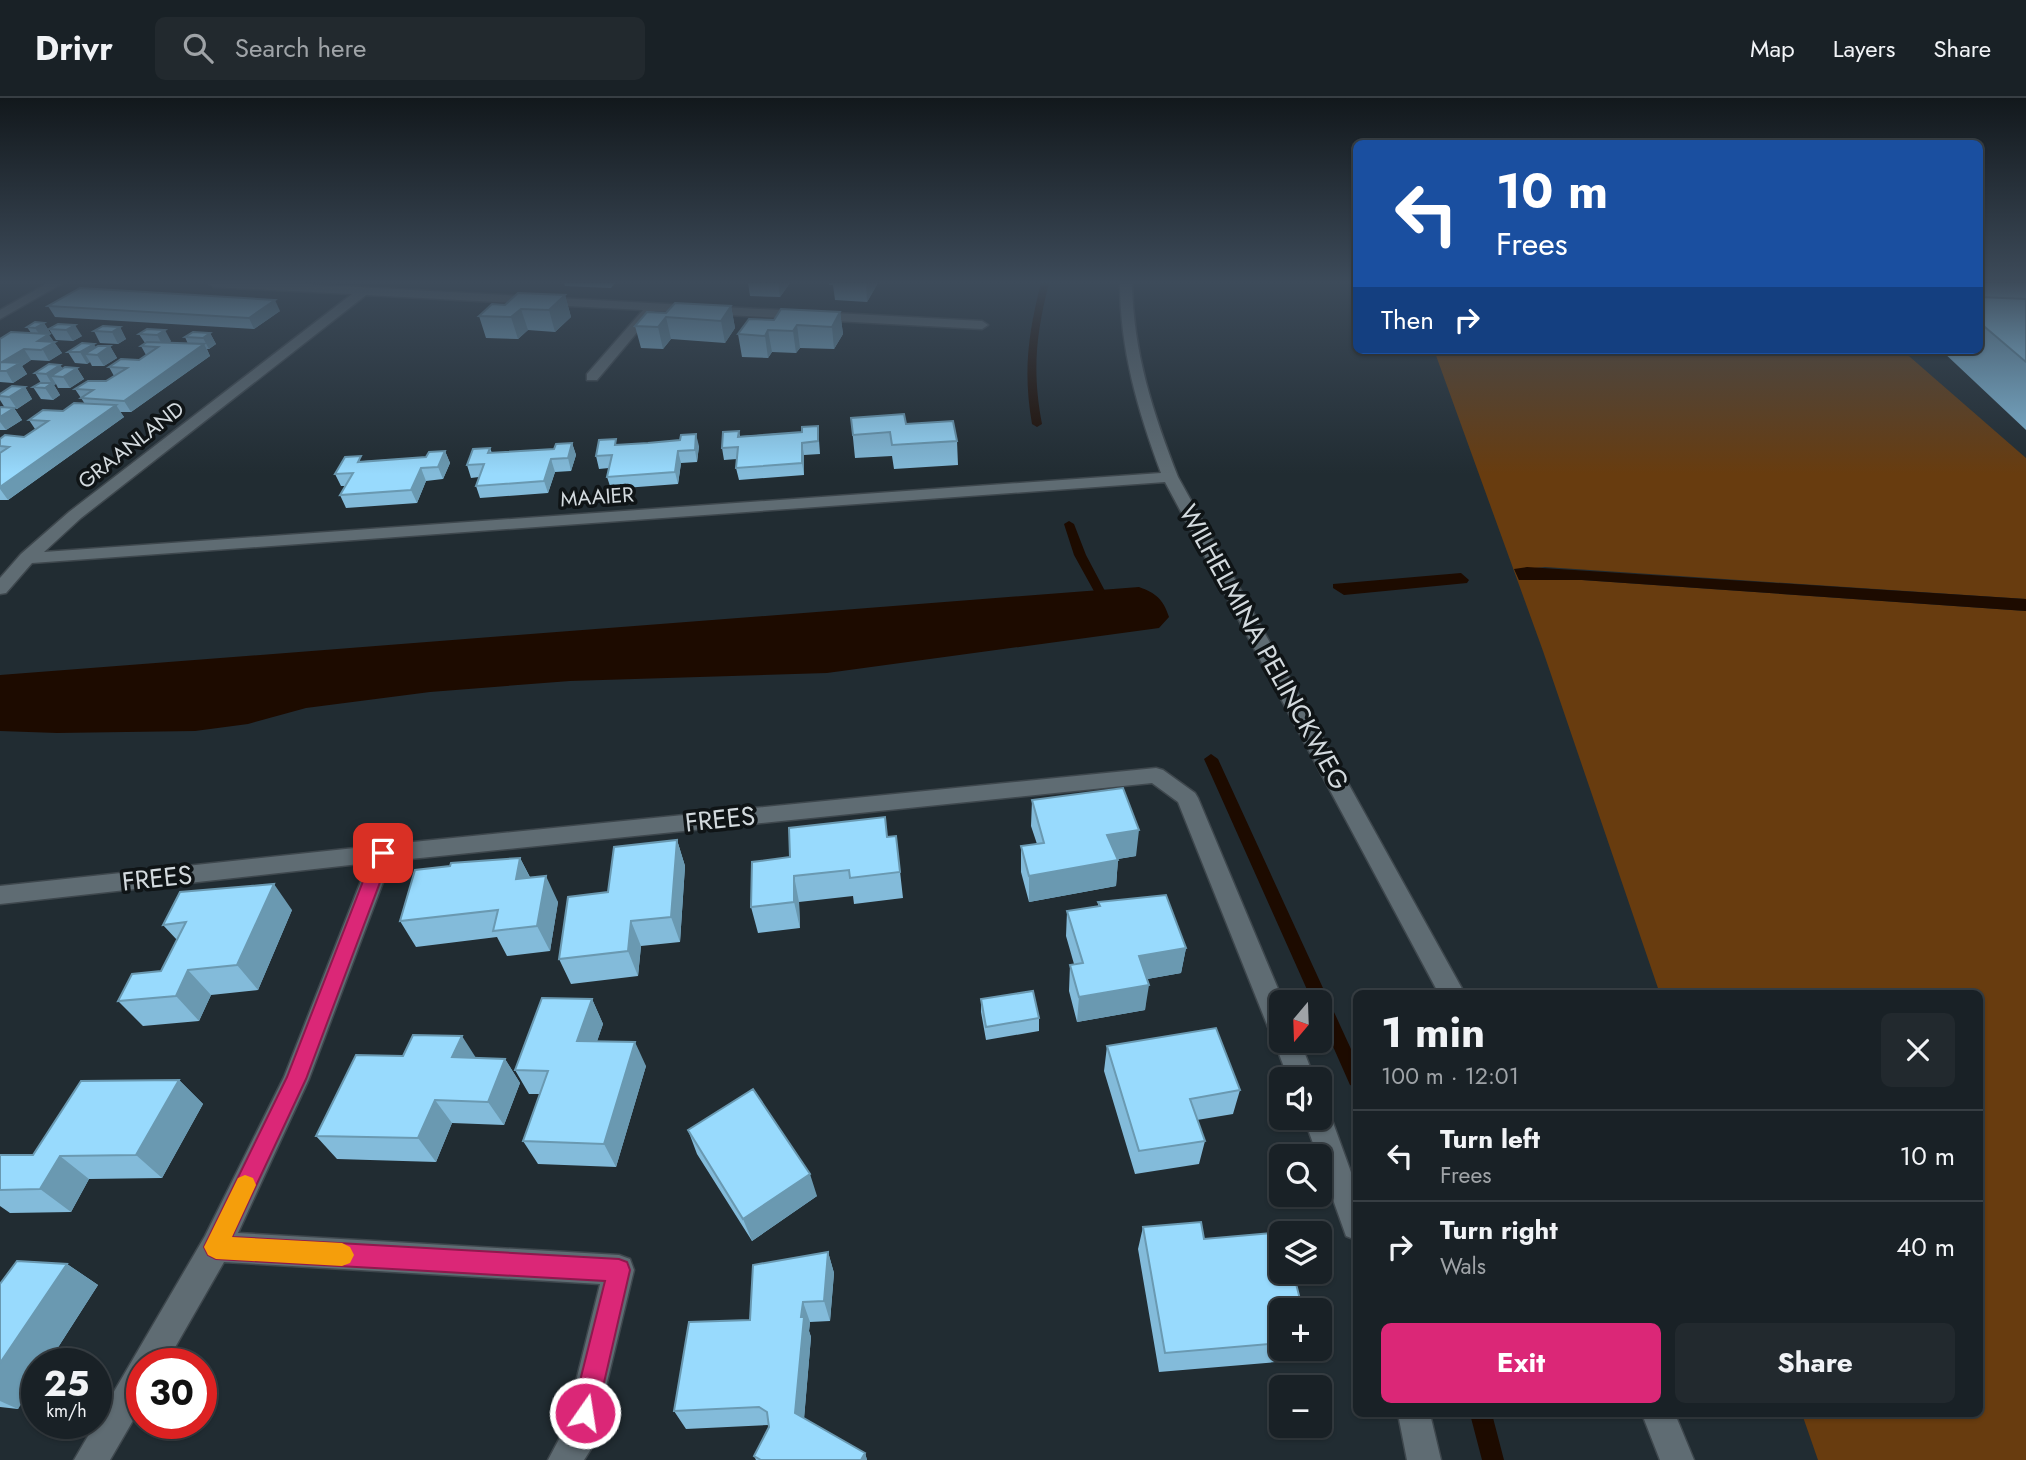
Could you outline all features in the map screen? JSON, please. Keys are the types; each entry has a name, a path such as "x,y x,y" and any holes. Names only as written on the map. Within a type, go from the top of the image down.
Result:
{"street":[{"name":"GRAANLAND","path":"0,590 27,558 75,515 292,347"},
{"path":"592,377 618,347"},
{"name":"WILHELMINA PELINCKWEG","path":"1130,347 1139,394 1170,477 1450,990"},
{"name":"MAAIER","path":"27,558 1170,477"},
{"name":"FREES","path":"0,895 383,853 1156,775 1187,799 1269,998"},
{"path":"157,1348 216,1247 296,1079 383,853"},
{"path":"1322,1130 1353,1217"},
{"path":"216,1247 619,1270 579,1437 565,1460"},
{"path":"91,1460 126,1401"},
{"path":"1415,1417 1424,1460"},
{"path":"1658,1417 1677,1460"}],"shaded area":[{"path":"1435,354 1907,354 2026,458 2026,599 1545,567 1515,570 1519,580 1582,580 2026,611 2026,1460 1818,1460 1803,1417 1983,1417 1983,990 1659,990 1543,651"},
{"path":"1527,567 2026,599 2026,611 1582,580 1519,580 1514,569"},
{"path":"1461,573 1469,580 1467,583 1344,595 1333,588 1333,584"},
{"path":"1139,587 1154,594 1164,606 1169,617 1159,628 827,673 570,681 430,692 306,708 248,724 195,731 0,731 0,675"}],"building":[{"path":"0,347 47,347 41,350 24,349 2,362 20,363 6,371 0,371"},
{"path":"76,347 90,347 80,352 68,352"},
{"path":"97,347 109,347 97,355 85,354"},
{"path":"151,347 200,347 124,401 81,398 93,390 75,389 88,381 106,381 127,368 109,367 121,359 139,360 158,347"},
{"path":"2008,347 2026,347 2026,362"},
{"path":"49,364 60,365 46,374 35,373"},
{"path":"65,367 77,368 63,377 51,376"},
{"path":"40,383 52,383 45,388 33,387"},
{"path":"12,386 25,387 9,397 0,396 0,394"},
{"path":"74,403 116,405 0,487 0,453 9,447 0,446 0,439 5,435 24,437 48,421 29,420 43,410 63,411"},
{"path":"1,407 14,408 0,417"},
{"path":"904,414 906,424 953,421 957,441 892,445 890,432 853,435 851,418"},
{"path":"818,426 818,441 802,443 802,463 736,468 738,447 722,448 723,432 739,431 738,437 802,432 802,427"},
{"path":"696,434 695,450 678,451 675,472 607,477 612,455 596,456 599,440 616,439 615,445 648,443 680,440 681,435"},
{"path":"572,443 568,458 551,459 544,481 476,486 484,464 467,465 473,449 490,448 488,453 554,449 556,444"},
{"path":"445,451 438,467 421,468 411,490 340,495 353,473 335,474 345,457 361,456 358,462 426,457 429,452"},
{"path":"1123,788 1139,830 1107,835 1118,860 1029,876 1021,846 1044,843 1032,800"},
{"path":"885,817 887,837 896,836 900,872 850,878 849,870 794,876 794,902 751,907 752,862 790,857 789,828"},
{"path":"677,840 671,917 631,921 628,951 559,959 568,897 608,892 614,847"},
{"path":"520,858 516,879 546,876 537,926 493,931 498,910 400,921 415,870 450,866 451,863"},
{"path":"274,884 237,965 188,970 176,996 118,1001 132,974 161,971 186,922 163,925 180,892"},
{"path":"1166,895 1186,948 1139,956 1149,985 1079,997 1070,965 1083,963 1067,911 1100,906 1098,902"},
{"path":"1033,991 1039,1018 986,1027 981,999"},
{"path":"542,998 592,999 577,1041 635,1042 604,1144 523,1141 548,1071 515,1070"},
{"path":"1216,1028 1240,1090 1190,1099 1205,1141 1139,1151 1107,1046"},
{"path":"413,1035 462,1036 452,1057 505,1059 488,1102 435,1100 418,1138 316,1136 356,1055 403,1056"},
{"path":"179,1080 136,1155 60,1156 40,1189 0,1190 0,1155 33,1155 81,1081"},
{"path":"753,1089 810,1174 743,1219 688,1130"},
{"path":"1201,1222 1204,1239 1269,1233 1269,1284 1296,1284 1300,1298 1269,1298 1269,1344 1165,1353 1143,1227"},
{"path":"828,1252 824,1301 803,1302 795,1413 865,1453 861,1460 761,1460 754,1456 769,1427 767,1412 759,1407 674,1411 689,1322 750,1320 753,1265"},
{"path":"17,1261 67,1264 0,1363 0,1284"}],"waterway":[{"path":"1032,347 1031,385 1037,424"},
{"path":"1069,524 1080,555 1099,591"},
{"path":"1211,759 1353,1072"},
{"path":"1482,1417 1493,1460"}],"slow traffic":[{"path":"245,1185 216,1247 342,1255"}],"route":[{"path":"383,853 296,1079 216,1247 619,1270 585,1413"}]}
